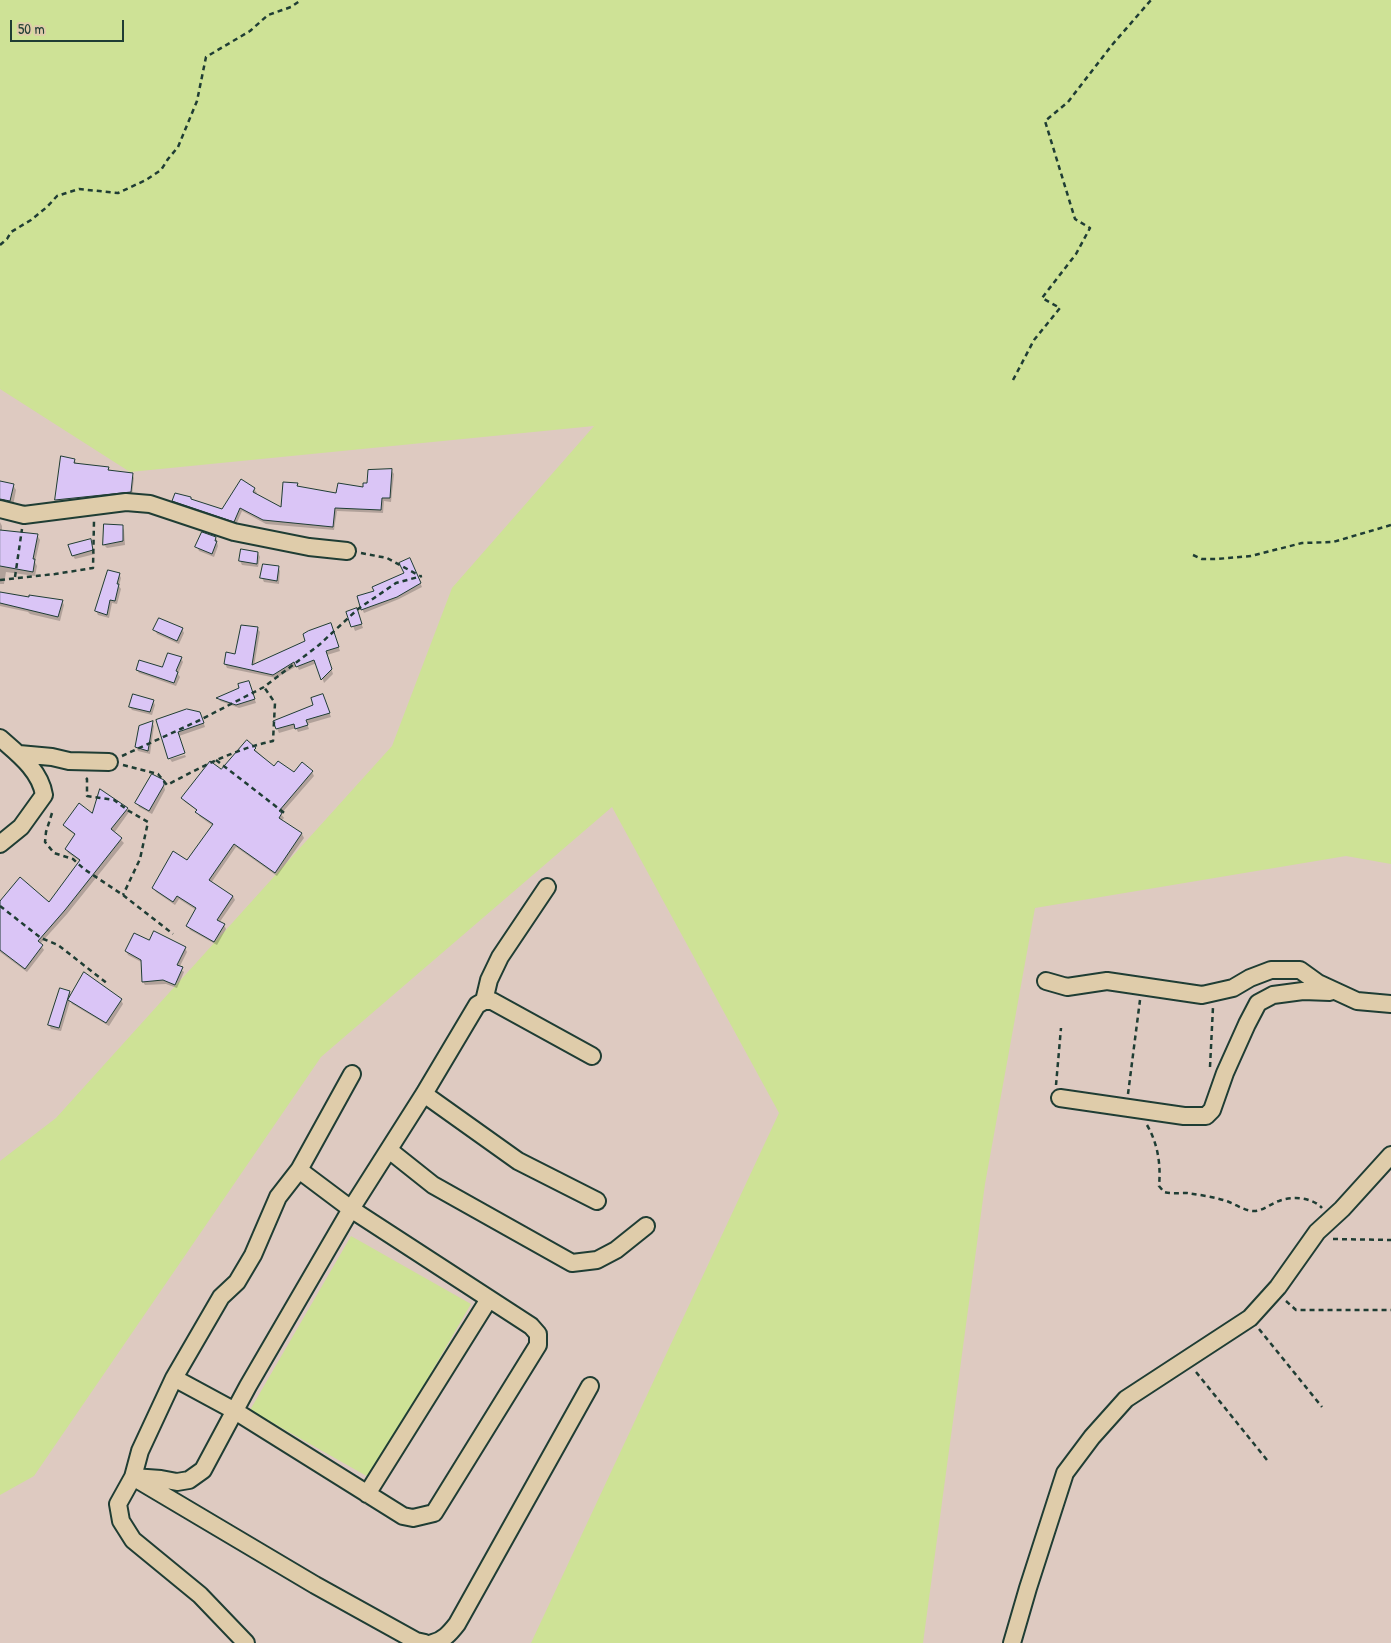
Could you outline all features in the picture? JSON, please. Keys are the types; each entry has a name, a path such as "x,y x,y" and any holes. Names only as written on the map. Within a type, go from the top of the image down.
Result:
{"street":[{"path":"0,509 24,515 126,502 150,504 234,532 309,547 347,551"},
{"path":"0,738 19,754 35,773 43,788 44,795 21,827 0,844"},
{"path":"19,754 52,757 69,761 109,762"},
{"path":"484,1001 489,980 500,957 547,888"},
{"path":"1046,981 1067,987 1107,981 1202,995 1233,988 1250,978 1271,970 1300,970 1318,983 1357,1001 1391,1004"},
{"path":"1060,1098 1184,1116 1206,1116 1212,1110 1225,1073 1258,1003 1273,995 1303,991 1338,992"},
{"path":"132,1477 177,1482 188,1480 203,1470 248,1386 351,1209 424,1094 477,1005 484,1001 492,1001 592,1056"},
{"path":"246,1643 200,1595 133,1540 122,1521 118,1504 132,1477 140,1451 174,1378 221,1297 237,1282 253,1255 278,1197 298,1170 352,1074"},
{"path":"424,1094 518,1161 597,1201"},
{"path":"389,1150 433,1185 572,1264 596,1260 616,1250 646,1226"},
{"path":"1012,1643 1065,1473 1092,1437 1126,1399 1250,1318 1278,1287 1312,1239 1391,1155"},
{"path":"174,1378 235,1411 403,1516 414,1518 434,1513 538,1345 538,1334 531,1326 351,1209 298,1170"},
{"path":"367,1494 489,1299"},
{"path":"432,1643 448,1635 457,1624 590,1386"},
{"path":"132,1477 315,1585 416,1640 425,1643"}],"path":[{"path":"0,245 11,232 31,220 57,196 79,189 118,193 146,180 161,170 178,146 197,101 206,57 250,31 268,14 291,8 301,0"},
{"path":"1013,380 1034,340 1060,308 1042,298 1076,254 1090,228 1075,219 1045,121 1068,102 1112,45 1151,0"},
{"path":"0,580 93,568 95,517 84,507"},
{"path":"15,577 24,515"},
{"path":"1192,555 1202,559 1251,556 1302,544 1333,542 1391,525"},
{"path":"109,762 200,720 264,687 319,645 358,609 396,583 422,576 387,558 347,551"},
{"path":"109,762 158,774 167,785 216,760 273,740 275,703 264,687"},
{"path":"216,760 287,815"},
{"path":"44,795 51,801 53,809 45,842 54,853 73,858 84,869 173,934"},
{"path":"87,796 114,800 129,812 148,822 140,859 123,896"},
{"path":"0,906 41,938 58,945 108,984"},
{"path":"1140,986 1131,1108 1149,1129 1154,1140 1160,1163 1159,1186 1164,1192 1188,1193 1227,1201 1246,1210 1253,1211 1279,1201 1299,1198 1319,1204 1332,1218"},
{"path":"1209,1071 1213,1006 1210,993"},
{"path":"1060,1098 1056,1085 1061,1028"},
{"path":"1312,1239 1391,1240"},
{"path":"1278,1287 1287,1303 1296,1310 1391,1310"},
{"path":"1250,1318 1322,1406"},
{"path":"1185,1359 1266,1460"}],"green space":[{"path":"0,0 1391,0 1391,864 1346,856 1035,908 985,1184 923,1643 531,1643 779,1113 612,807 321,1057 34,1476 0,1495 0,1161 56,1118 392,746 452,588 594,426 130,472 0,389"},
{"path":"351,1236 471,1304 370,1478 250,1410"}],"building":[{"path":"61,456 75,459 74,463 109,467 108,470 133,473 131,492 55,500"},
{"path":"392,469 390,498 382,498 381,510 335,508 333,527 263,520 240,508 234,522 172,501 175,493 222,509 241,479 255,488 253,492 281,507 283,482 298,483 297,486 336,493 338,483 363,487 363,483 367,483 368,470"},
{"path":"0,481 14,484 10,501 0,499"},
{"path":"104,524 123,525 123,541 103,545"},
{"path":"0,530 38,534 33,559 35,559 33,572 0,566"},
{"path":"202,532 216,537 215,541 217,541 212,554 195,547"},
{"path":"91,539 93,550 72,556 68,545"},
{"path":"241,549 258,552 257,564 239,561"},
{"path":"410,558 421,583 397,597 361,610 357,596 374,591 372,587 404,573 399,563"},
{"path":"263,564 279,566 277,581 260,578"},
{"path":"108,570 120,573 115,601 110,600 107,615 95,611"},
{"path":"0,592 63,600 58,617 0,603"},
{"path":"357,608 362,624 351,627 346,612"},
{"path":"159,618 183,628 177,641 153,630"},
{"path":"331,623 339,647 326,651 332,669 321,680 314,660 296,667 294,662 273,675 224,664 226,652 235,654 241,625 258,627 252,665 305,641 303,634 308,631"},
{"path":"168,653 182,657 176,671 178,672 174,683 136,670 139,660 162,667"},
{"path":"249,681 255,699 236,705 216,698 239,688 238,684"},
{"path":"133,694 154,700 150,712 129,707"},
{"path":"323,694 330,713 306,720 308,725 295,729 294,724 276,729 273,721 313,705 311,698"},
{"path":"187,709 200,712 204,723 178,732 185,753 168,759 156,720"},
{"path":"153,721 148,751 135,747 139,726"},
{"path":"247,740 256,748 254,750 274,766 278,761 294,772 302,762 313,771 279,811 282,813 279,818 302,833 275,873 234,844 209,880 233,896 217,920 225,924 214,942 186,926 196,908 177,896 173,902 152,888 173,851 187,860 213,824 195,812 197,810 181,798 210,761 221,769"},
{"path":"152,774 164,780 164,785 149,811 135,803"},
{"path":"100,789 128,808 111,829 122,838 38,941 43,945 25,969 0,950 0,901 20,877 49,902 80,860 65,849 75,834 63,825 79,803 92,813"},
{"path":"154,931 186,947 177,965 183,967 175,985 163,980 142,982 141,960 125,951 134,933 149,940"},
{"path":"84,972 122,999 106,1023 68,1000"},
{"path":"60,988 70,991 59,1028 48,1025"}]}
